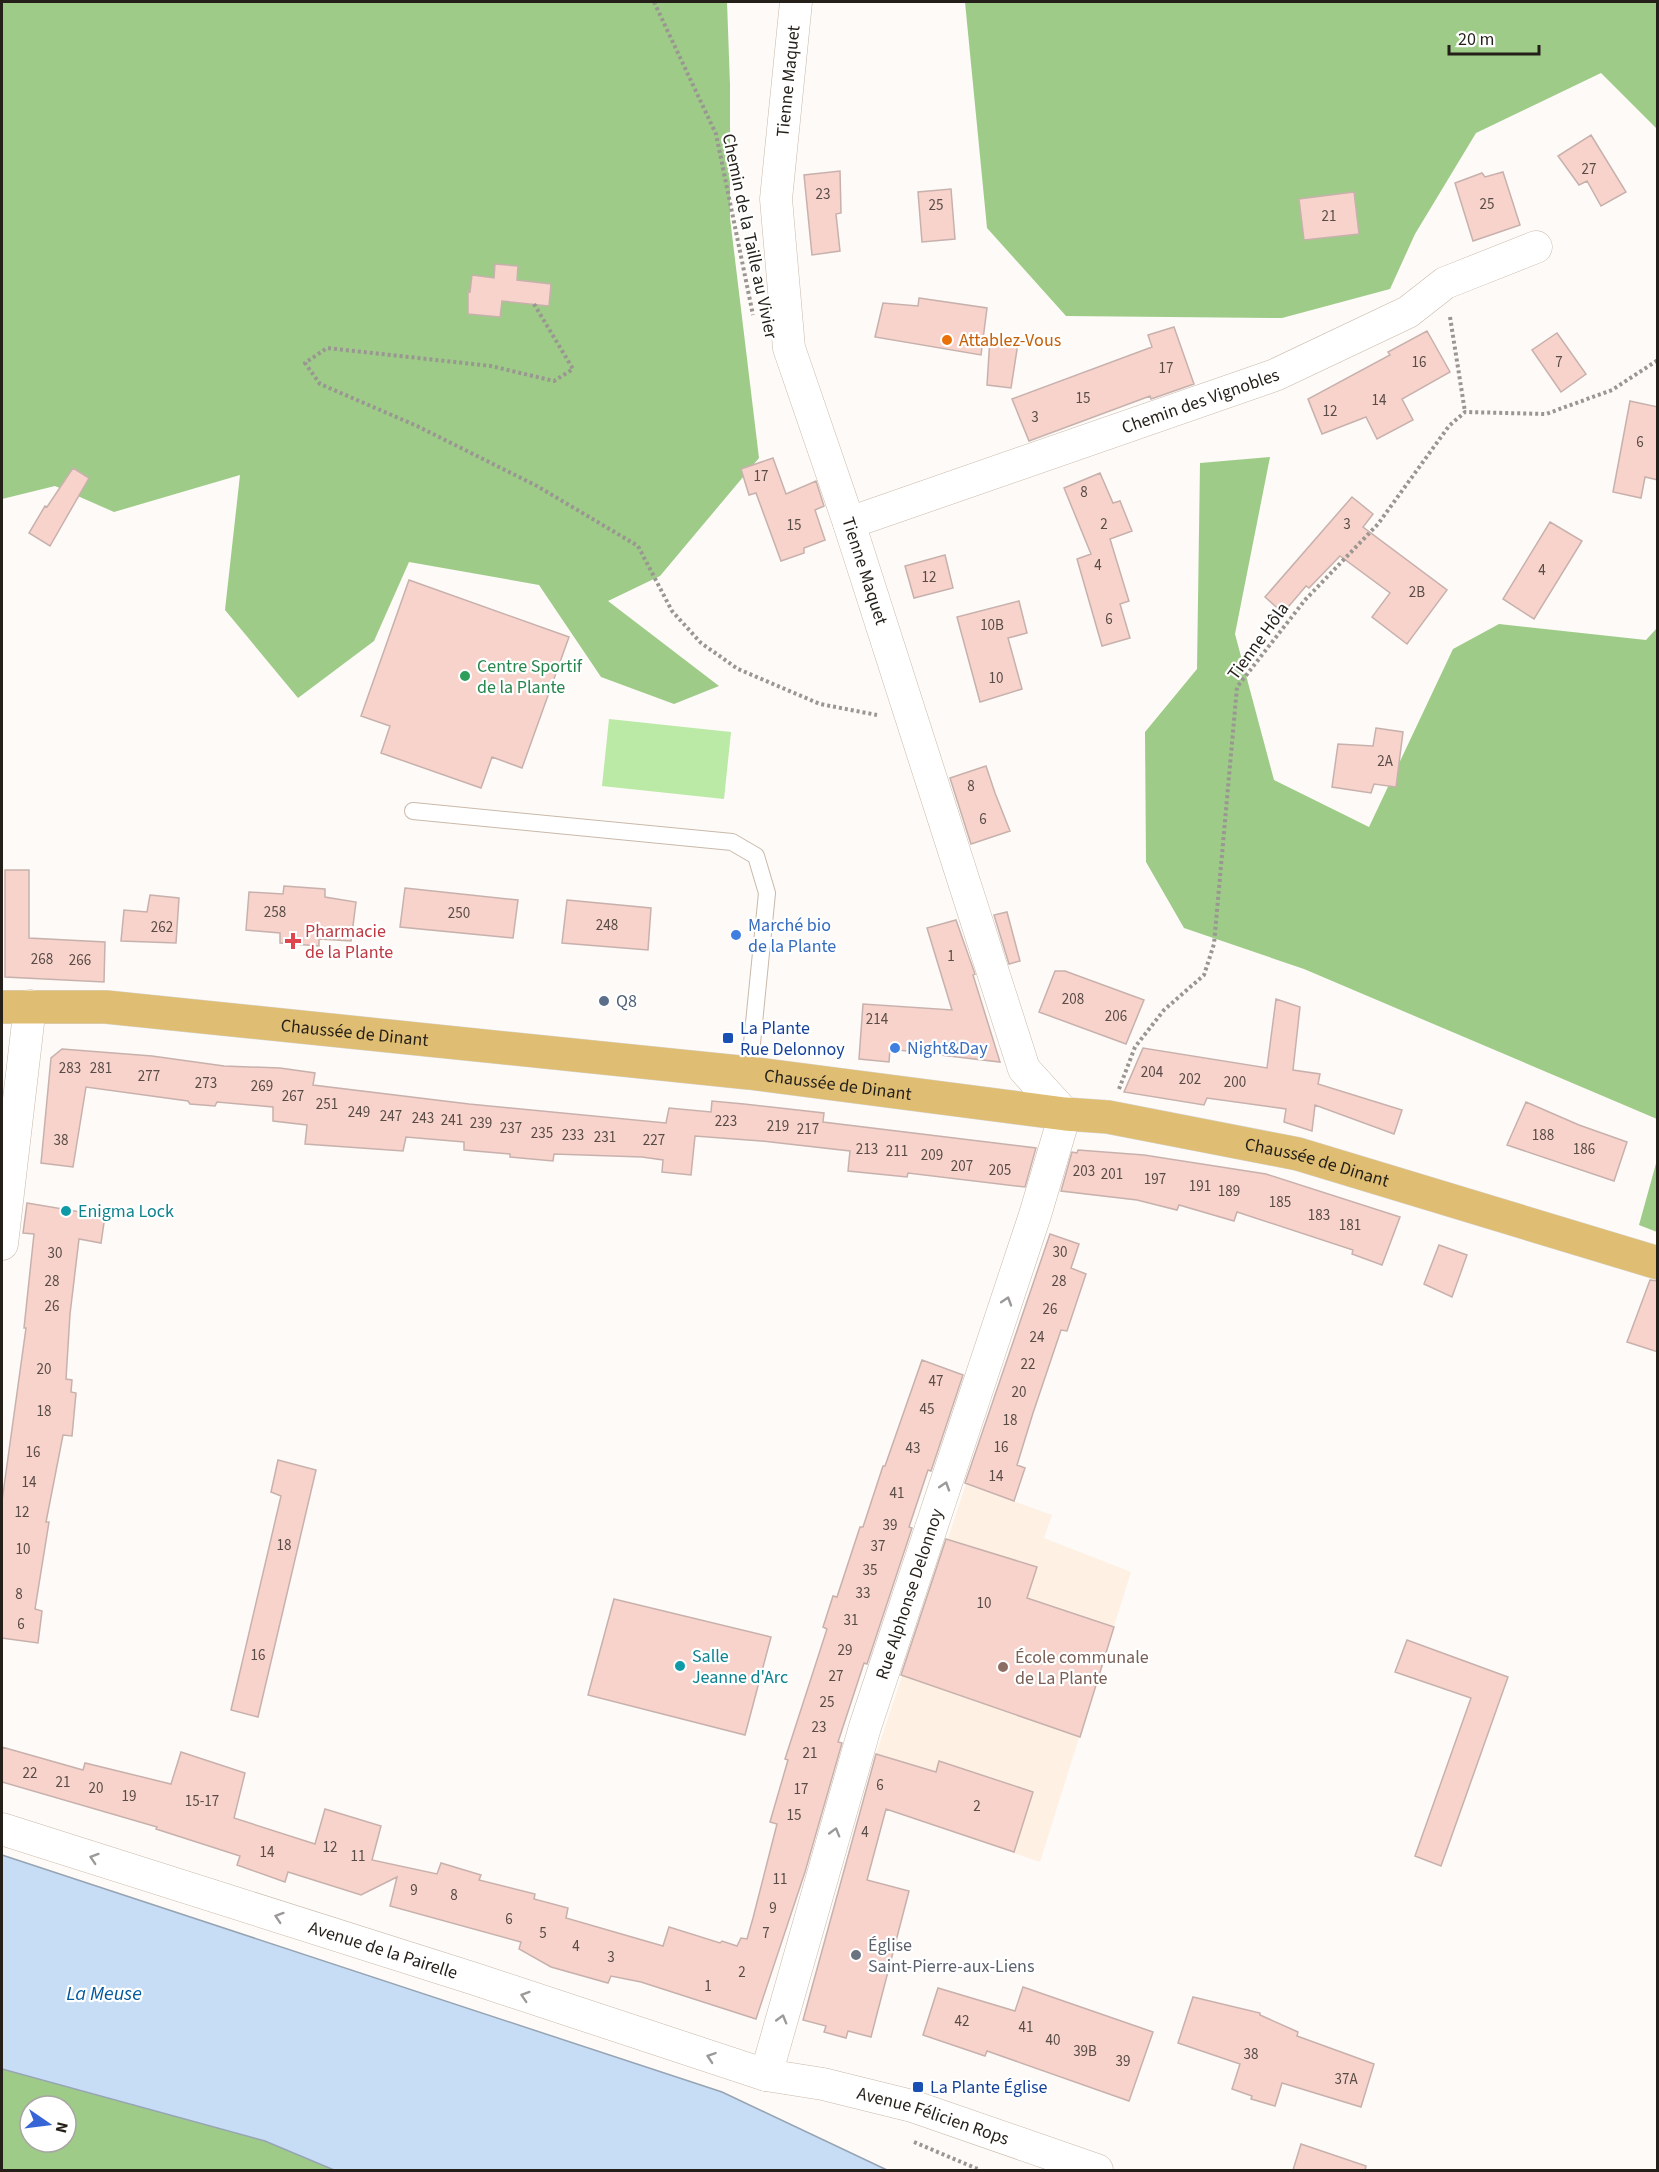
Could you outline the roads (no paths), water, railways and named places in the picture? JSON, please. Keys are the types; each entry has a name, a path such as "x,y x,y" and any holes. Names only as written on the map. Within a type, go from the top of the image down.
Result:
{"main road":[{"name":"Chaussée de Dinant","path":"16,1006 106,1007 748,1073 1065,1114 1108,1117 1298,1154 1658,1263"}],"street":[{"name":"Tienne Maquet","path":"796,2 776,199 789,348 849,523 1024,1069 1065,1114"},
{"name":"Chemin des Vignobles","path":"849,523 1275,375 1408,312 1445,283 1536,247"},
{"path":"2,1244 16,1006"},
{"name":"Rue Alphonse Delonnoy","path":"766,2075 865,1727 1035,1215 1065,1114"},
{"name":"Avenue de la Pairelle","path":"2,1829 497,1986 766,2075"},
{"name":"Avenue Félicien Rops","path":"766,2075 823,2084 912,2106 1097,2170"}],"lane":[{"path":"413,811 732,842 756,856 767,893 748,1073"}],"water":[{"name":"La Meuse","path":"2,1855 722,2092 887,2170 334,2170 265,2141 2,2069"}],"place":[{"name":"Attablez-Vous","path":"947,340"},
{"name":"Centre Sportif de la Plante","path":"465,676"},
{"name":"Marché bio de la Plante","path":"736,935"},
{"name":"Pharmacie de la Plante","path":"293,941"},
{"name":"Q8","path":"604,1001"},
{"name":"La Plante Rue Delonnoy","path":"728,1038"},
{"name":"Night&Day","path":"895,1048"},
{"name":"Enigma Lock","path":"66,1211"},
{"name":"Salle Jeanne d'Arc","path":"680,1666"},
{"name":"École communale de La Plante","path":"1003,1667"},
{"name":"Église Saint-Pierre-aux-Liens","path":"856,1955"},
{"name":"La Plante Église","path":"918,2087"}]}
